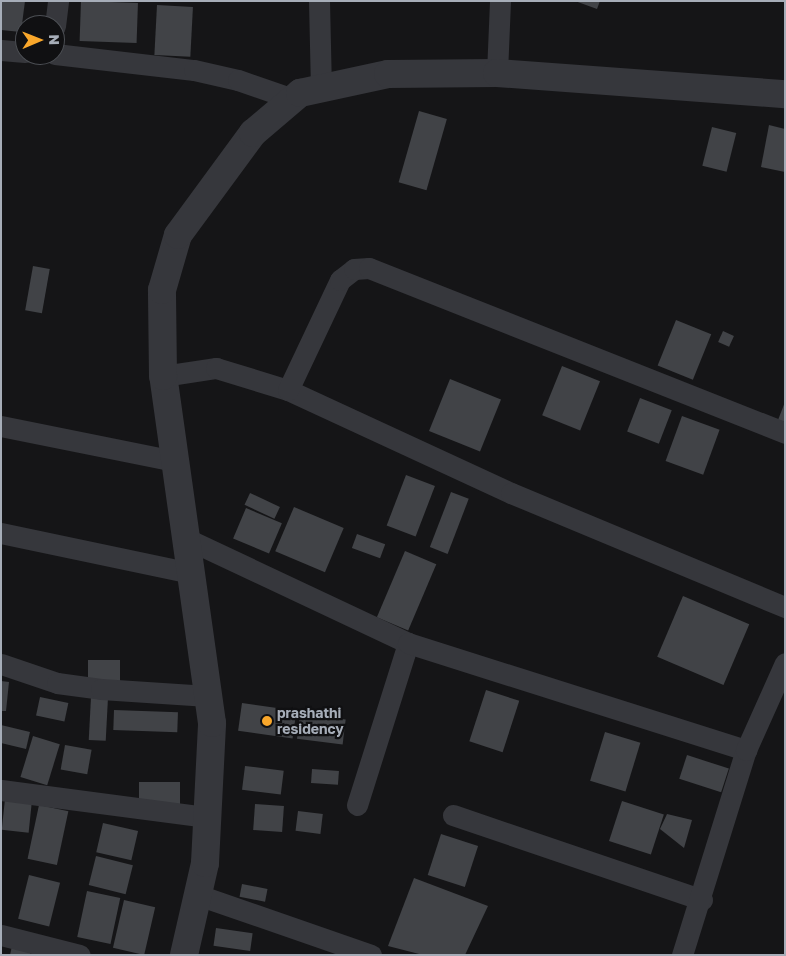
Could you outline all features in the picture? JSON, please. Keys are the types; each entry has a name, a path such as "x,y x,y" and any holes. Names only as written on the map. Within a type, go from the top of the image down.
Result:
{"street":[{"path":"56,15 58,1"},
{"path":"319,1 321,89"},
{"path":"497,73 500,1"},
{"path":"1,50 15,51"},
{"path":"65,55 194,70 238,80 293,99"},
{"path":"184,955 205,863 212,723 163,376 165,271 178,235 253,133 300,93 388,74 497,73 785,94"},
{"path":"288,390 340,280 354,269 370,268 785,433"},
{"path":"163,376 216,368 288,390 511,493 785,607"},
{"path":"1,426 174,461"},
{"path":"1,533 190,573"},
{"path":"185,538 408,643 746,750"},
{"path":"358,805 408,643"},
{"path":"682,955 702,900 746,750 785,663"},
{"path":"1,664 57,683 92,688 208,696"},
{"path":"1,790 207,817"},
{"path":"453,815 702,900"},
{"path":"198,895 371,955"},
{"path":"1,935 80,955"}],"building":[{"path":"1,1 25,1 23,15 15,15 15,31 1,30"},
{"path":"81,1 138,3 137,43 80,41"},
{"path":"575,1 600,1 597,9"},
{"path":"157,5 193,7 190,57 154,55"},
{"path":"419,111 447,119 426,190 399,182"},
{"path":"769,125 785,129 785,172 761,167"},
{"path":"712,127 736,133 727,172 702,166"},
{"path":"33,266 50,269 42,313 25,310"},
{"path":"676,320 711,334 693,380 658,365"},
{"path":"723,331 734,336 729,347 718,342"},
{"path":"562,366 600,381 580,430 542,415"},
{"path":"450,379 501,400 480,452 429,431"},
{"path":"640,398 672,410 659,444 627,432"},
{"path":"785,402 785,422 778,420"},
{"path":"682,416 720,430 703,475 666,461"},
{"path":"406,475 435,486 416,537 387,525"},
{"path":"451,492 469,499 448,554 430,547"},
{"path":"250,493 280,507 274,519 245,505"},
{"path":"294,507 344,528 325,572 275,551"},
{"path":"246,508 282,523 269,554 233,538"},
{"path":"357,534 385,544 380,558 352,548"},
{"path":"405,551 436,564 408,631 377,617"},
{"path":"683,596 749,624 723,685 657,657"},
{"path":"88,660 120,660 120,683 88,683"},
{"path":"1,681 9,682 6,711 1,711"},
{"path":"486,690 519,701 503,752 469,741"},
{"path":"40,697 68,703 64,722 36,716"},
{"path":"91,697 108,698 106,741 89,740"},
{"name":"prashathi residency","path":"242,703 296,711 293,738 238,731"},
{"path":"114,710 178,712 177,732 113,730"},
{"path":"300,714 346,720 343,744 297,739"},
{"path":"1,725 30,732 26,749 1,743"},
{"path":"605,732 640,743 625,792 590,781"},
{"path":"33,736 60,744 47,785 20,777"},
{"path":"65,745 92,750 87,774 61,770"},
{"path":"687,755 729,769 721,792 679,779"},
{"path":"245,766 284,771 281,795 242,790"},
{"path":"312,769 339,771 338,785 311,783"},
{"path":"139,782 180,782 180,807 139,807"},
{"path":"5,799 32,802 29,833 2,830"},
{"path":"622,801 664,815 651,855 609,841"},
{"path":"255,804 284,806 282,832 253,830"},
{"path":"39,805 68,811 57,865 28,859"},
{"path":"298,811 323,814 320,834 296,831"},
{"path":"667,814 692,820 684,848 660,829"},
{"path":"103,823 138,831 131,860 96,852"},
{"path":"441,834 478,846 465,887 428,875"},
{"path":"96,856 133,865 126,894 89,885"},
{"path":"29,875 60,883 49,926 18,919"},
{"path":"414,878 488,906 465,955 423,955 388,946"},
{"path":"242,884 268,889 265,902 240,897"},
{"path":"87,891 120,898 110,944 77,937"},
{"path":"124,900 155,907 144,955 113,948"},
{"path":"216,928 253,933 250,951 213,946"},
{"path":"12,946 31,951 30,955 10,955"}],"place":[{"name":"prashathi residency","path":"267,721"}]}
